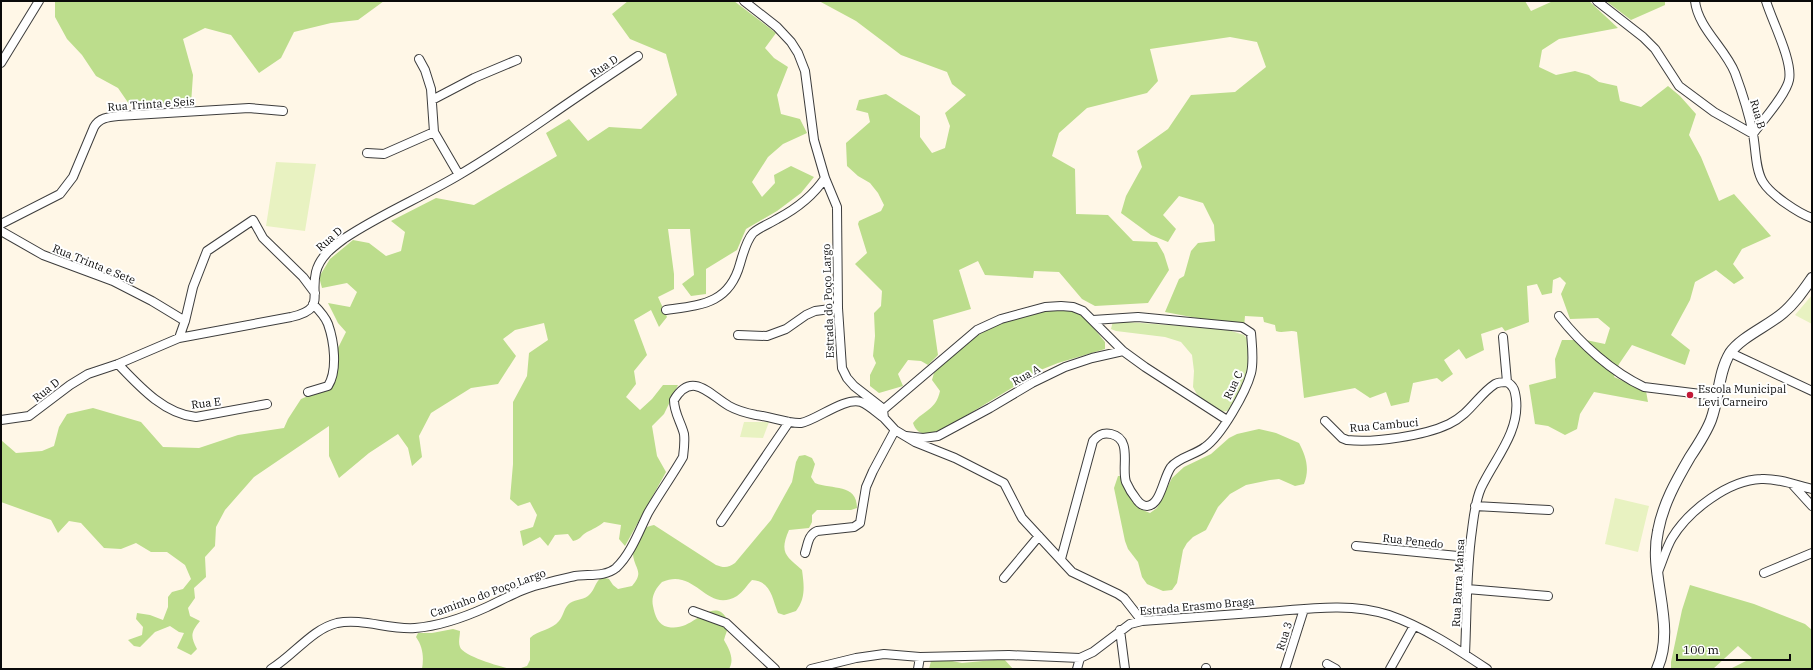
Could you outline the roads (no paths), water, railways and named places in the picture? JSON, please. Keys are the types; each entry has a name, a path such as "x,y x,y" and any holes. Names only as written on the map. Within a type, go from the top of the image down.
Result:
{"street":[{"path":"1,63 40,1"},
{"name":"Estrada do Poço Largo","path":"744,1 777,27 798,53 807,81 814,140 825,178 836,207 838,308 841,358 847,378 883,414 895,430 914,442 955,458 1004,484 1022,518 1076,575 1124,598 1142,621"},
{"path":"1597,1 1643,37 1655,49 1679,86 1714,112 1753,134 1784,91 1789,81 1788,63 1766,1"},
{"name":"Rua B","path":"1695,1 1701,21 1728,59 1735,73 1753,134 1762,181 1769,190 1803,215 1812,218"},
{"name":"Rua D","path":"1,420 29,416 70,385 88,374 118,364 179,338 308,312 313,304 316,272 324,255 336,244 360,229 459,175 638,56"},
{"path":"418,59 425,70 432,100 434,132 459,175"},
{"path":"432,100 474,78 517,60"},
{"name":"Rua Trinta e Seis","path":"1,224 60,194 73,176 94,127 102,118 249,108 283,111"},
{"path":"367,153 384,154 434,132"},
{"path":"666,310 700,306 714,300 726,290 735,278 742,255 752,234 809,198 825,178"},
{"path":"179,338 193,287 207,251 253,220 263,238 303,277 315,293"},
{"name":"Rua Trinta e Sete","path":"1,231 42,255 113,281 152,301 184,321"},
{"path":"1657,669 1663,644 1665,621 1656,575 1657,533 1664,506 1706,431 1711,419 1724,368 1730,353 1743,341 1782,314 1794,303 1812,278"},
{"path":"308,392 328,386 331,381 333,371 332,342 328,323 313,304"},
{"path":"883,414 966,339 988,324 1045,307 1061,306 1073,307 1082,311 1093,320 1123,351 1145,368 1227,420"},
{"path":"738,335 767,336 786,329 815,311 838,308"},
{"name":"Rua C","path":"1061,559 1093,441 1098,436 1106,433 1117,436 1122,441 1125,454 1126,481 1131,493 1140,504 1145,506 1152,505 1156,502 1165,475 1173,465 1210,443 1244,393 1252,372 1251,333 1242,327 1138,316 1093,320"},
{"path":"1559,316 1571,331 1612,368 1633,382 1644,387 1717,396"},
{"path":"1503,337 1507,382"},
{"name":"Rua A","path":"904,436 932,438 945,433 1032,383 1065,367 1092,358 1123,351"},
{"path":"1730,353 1812,391"},
{"name":"Rua E","path":"118,364 139,386 177,413 186,416 196,417 267,404"},
{"name":"Rua Cambuci","path":"1325,421 1342,438 1347,440 1409,436 1432,431 1450,424 1468,411 1495,384 1507,382"},
{"name":"Rua Barra Mansa","path":"1465,654 1468,557 1475,506 1481,488 1514,425 1517,411 1515,391 1512,385 1507,382"},
{"name":"Caminho do Poço Largo","path":"271,669 283,662 315,634 338,623 354,622 396,629 415,628 439,624 468,614 512,594 544,583 576,576 607,573 614,569 630,548 683,457 685,446 684,433 675,412 674,400 681,391 686,388 691,386 702,387 737,410 789,422 804,422 842,405 857,402 883,414"},
{"path":"721,522 789,422"},
{"path":"805,553 809,538 813,533 817,531 854,527 860,523 866,487 872,471 895,430"},
{"path":"1656,575 1671,539 1680,527 1712,497 1735,484 1762,479 1812,489"},
{"path":"1791,484 1812,506"},
{"path":"1475,506 1549,510"},
{"path":"1004,578 1039,536"},
{"name":"Rua Penedo","path":"1356,546 1468,557"},
{"path":"1764,573 1812,553"},
{"path":"1467,589 1548,596"},
{"name":"Estrada Erasmo Braga","path":"1080,658 1093,652 1120,630 1130,624 1142,621 1304,609 1355,608 1388,615 1414,626 1465,654 1487,669"},
{"name":"Rua 3","path":"1285,669 1304,609"},
{"path":"694,611 726,623 775,669"},
{"path":"1390,669 1414,626"},
{"path":"1120,630 1125,669"},
{"path":"811,669 856,658 884,654 920,657 1009,656 1080,658 1077,669"},
{"path":"918,669 920,657"},
{"path":"1327,664 1336,669"}],"place":[{"name":"Escola Municipal Levi Carneiro","path":"1690,395"}]}
